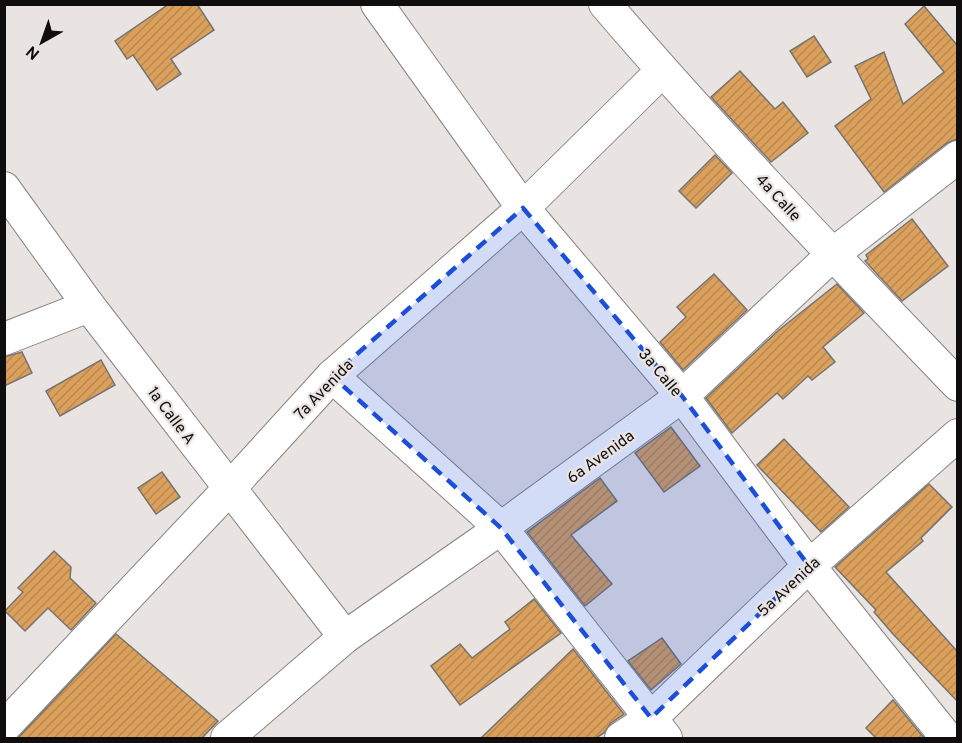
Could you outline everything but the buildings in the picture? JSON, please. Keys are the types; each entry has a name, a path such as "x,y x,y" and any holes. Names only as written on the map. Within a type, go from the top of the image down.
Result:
{"street":[{"name":"3a Calle","path":"377,4 523,208 682,396 809,566 947,738"},
{"name":"4a Calle","path":"605,4 662,72 832,255 957,385"},
{"name":"7a Avenida","path":"4,727 333,376 523,208 662,72"},
{"name":"6a Avenida","path":"227,738 345,637 501,528 682,396 832,255 957,157"},
{"name":"1a Calle A","path":"4,188 89,306 345,637"},
{"path":"4,339 89,306"},
{"path":"333,376 501,528 659,728"},
{"name":"5a Avenida","path":"621,738 659,728 809,566 957,435"},
{"path":"952,738 957,734"}],"highlighted area":[{"path":"523,208 682,396 809,566 651,718 501,528 332,376"}]}
